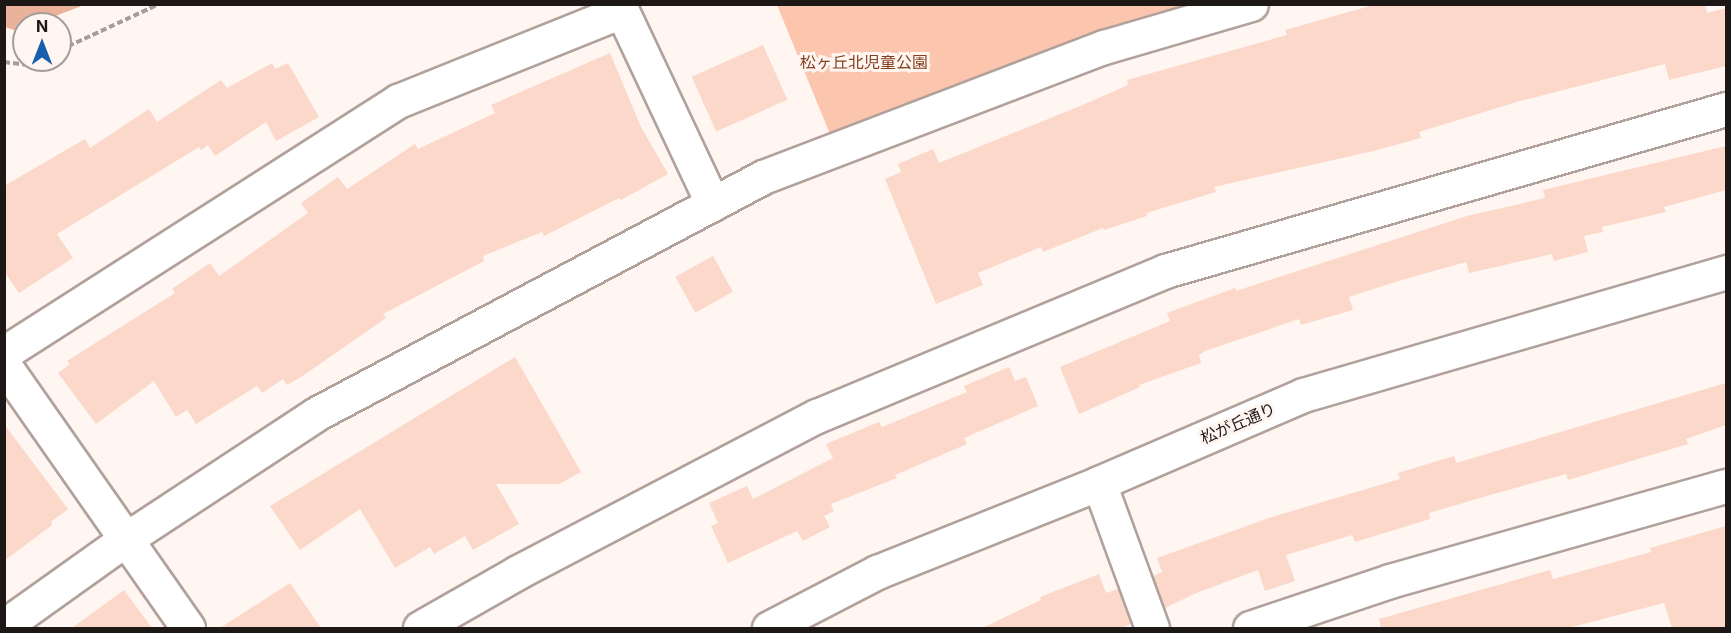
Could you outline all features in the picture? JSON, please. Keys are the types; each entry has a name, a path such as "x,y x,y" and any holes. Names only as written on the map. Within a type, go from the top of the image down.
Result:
{"street":[{"path":"4,626 126,539 316,414 763,177 1104,47 1251,4"},
{"path":"4,353 398,101 622,11 713,204"},
{"path":"420,628 518,572 816,416 1166,271 1726,109"},
{"name":"松が丘通り","path":"769,628 877,573 1099,483 1304,395 1726,272"},
{"path":"4,365 188,628"},
{"path":"1099,483 1152,628"},
{"path":"1250,628 1390,580 1726,486"}],"path":[{"path":"72,44 159,4"}],"green space":[{"name":"松ヶ丘北児童公園","path":"777,5 1199,5 830,134"}],"shaded area":[{"path":"5,4 84,5 66,12 12,12 12,29 5,27"}],"building":[{"path":"1377,4 1705,4 1707,13 1726,8 1726,66 1669,80 1665,64 1520,101 1419,132 1421,138 1214,187 1216,192 1146,213 1147,216 1104,230 1103,228 1043,252 1041,247 978,273 983,285 936,304 885,179 901,172 898,164 933,149 939,163 1085,104 1128,85 1127,80 1287,35 1285,30"},
{"path":"763,45 787,100 716,132 692,77"},
{"path":"610,53 641,127 668,174 621,200 619,198 544,236 542,232 483,256 484,261 383,314 386,318 301,377 287,385 283,379 262,393 257,386 196,424 187,410 176,417 154,381 96,424 58,373 70,364 67,361 175,293 172,289 210,263 219,276 308,213 301,203 338,177 347,189 415,144 418,149 495,113 491,105"},
{"path":"272,63 275,69 288,63 319,117 276,141 266,122 215,156 208,145 201,150 199,147 57,234 73,258 19,293 4,271 4,186 85,139 90,148 149,109 157,122 221,80 227,88"},
{"path":"1726,146 1726,190 1664,207 1666,212 1602,227 1603,232 1584,236 1588,252 1554,261 1552,254 1469,273 1466,262 1398,281 1349,297 1353,310 1301,325 1299,319 1205,351 1199,355 1201,363 1139,385 1140,387 1079,414 1060,367 1170,321 1167,313 1235,288 1236,291 1467,216 1545,198 1543,190"},
{"path":"713,256 733,292 695,313 675,277"},
{"path":"515,357 581,472 559,484 496,484 519,524 473,550 465,536 434,554 430,547 395,568 360,509 300,550 270,506"},
{"path":"1009,367 1015,381 1026,377 1038,406 964,438 967,444 895,475 897,478 831,504 834,511 824,516 830,527 803,541 797,531 728,563 711,526 718,523 709,503 747,486 753,499 833,458 826,444 879,422 882,427 967,392 964,386"},
{"path":"1726,383 1726,425 1686,439 1688,444 1568,480 1566,474 1490,495 1429,513 1430,519 1355,542 1352,535 1286,555 1295,581 1265,591 1258,570 1194,594 1165,608 1153,576 1162,572 1157,558 1272,517 1400,479 1398,473 1454,456 1456,463"},
{"path":"4,424 68,509 51,522 52,525 4,561"},
{"path":"1726,526 1726,628 1672,628 1664,603 1568,628 1381,628 1379,619 1550,570 1553,579 1651,552 1650,548"},
{"path":"1099,574 1106,593 1118,589 1131,624 1121,628 982,628 1041,600 1040,597"},
{"path":"290,583 321,628 220,628"},
{"path":"124,590 152,628 72,628"}]}
